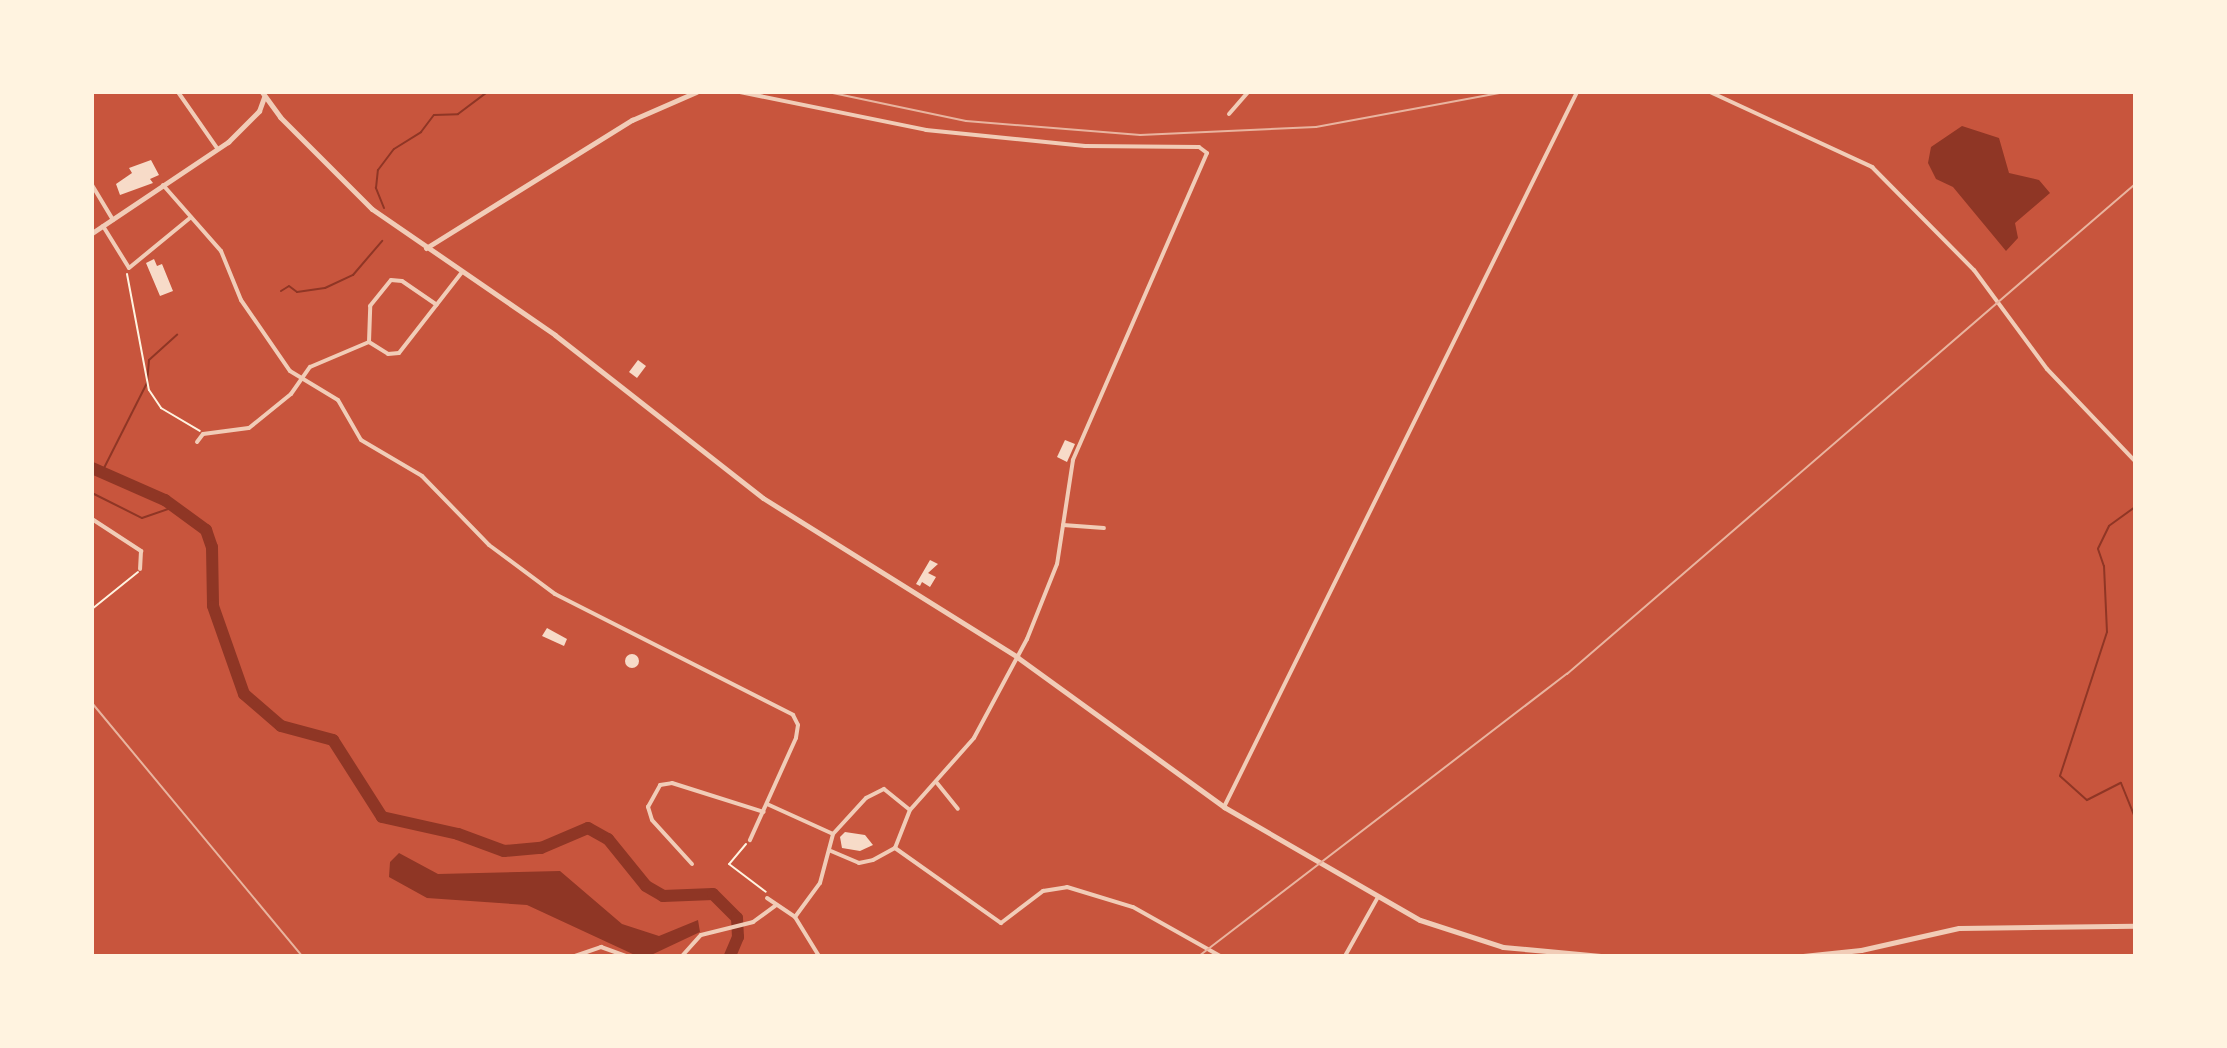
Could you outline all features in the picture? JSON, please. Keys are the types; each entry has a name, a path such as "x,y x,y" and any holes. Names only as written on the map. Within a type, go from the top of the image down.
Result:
{"street":[{"path":"178,92 217,148"},
{"path":"426,248 632,120 696,92"},
{"path":"740,92 926,130 1085,146 1206,150 1120,362 1073,460 1055,573 983,723 937,783 910,810 895,848 863,864 831,851"},
{"path":"1229,114 1248,92"},
{"path":"1224,807 1577,92"},
{"path":"1710,92 1872,167 1974,270 2047,369 2135,461"},
{"path":"259,111 263,94"},
{"path":"263,94 272,107 372,209 555,335 763,498 1017,657 1224,807 1378,897 1457,934 1522,951 1601,956"},
{"path":"92,233 217,148 259,111 272,107"},
{"path":"92,185 113,220"},
{"path":"163,185 221,251 241,300 290,371 345,407 361,440 422,476 466,525 543,586 621,632 793,715 798,725 796,738 750,840"},
{"path":"103,226 128,265 191,217"},
{"path":"369,342 388,354 399,353 462,272"},
{"path":"369,342 370,306 391,280 402,281 437,305"},
{"path":"197,442 203,434 249,428 291,394 310,367 369,342"},
{"path":"92,519 141,551 145,562 140,569"},
{"path":"1063,525 1104,528"},
{"path":"692,864 652,820 648,807 660,785 672,783 764,812"},
{"path":"937,783 958,809"},
{"path":"795,917 820,883 831,851 833,834 878,789 910,810"},
{"path":"767,804 833,834"},
{"path":"895,848 1001,923 1043,891 1067,887 1133,907 1220,956"},
{"path":"1345,956 1378,897"},
{"path":"767,898 795,917 819,956"},
{"path":"682,956 701,935 745,925 776,905"},
{"path":"1803,956 1861,950 1959,928 2133,927"},
{"path":"575,956 601,947 626,956"}],"path":[{"path":"128,265 147,383 161,408 203,434"},
{"path":"92,609 140,569"},
{"path":"750,840 729,864 768,892 767,898"}],"shaded area":[{"path":"1962,126 1999,138 2009,173 2039,180 2050,193 2015,223 2018,238 2006,251 1953,187 1936,179 1928,163 1931,147"},
{"path":"399,853 438,874 560,871 622,924 659,936 698,920 700,932 649,956 637,956 527,905 427,898 389,877 390,862"}],"building":[{"path":"151,160 159,175 150,179 153,183 120,195 116,184 132,173 129,168"},
{"path":"154,259 157,266 162,264 173,291 160,296 146,263"},
{"path":"638,360 646,366 637,378 629,372"},
{"path":"1065,440 1075,444 1067,462 1057,457"},
{"path":"930,560 938,564 928,573 936,577 930,587 922,582 920,586 916,584"},
{"path":"547,628 567,639 564,646 542,636"},
{"path":"632,654 639,661 632,668 625,661"},
{"path":"845,832 865,835 873,845 860,851 842,848 840,837"}],"waterway":[{"path":"384,208 376,188 378,170 394,149 421,132 434,115 458,114 487,92"},
{"path":"281,291 289,286 297,292 325,288 353,275 382,241"},
{"path":"102,472 147,383 149,360 177,335"},
{"path":"92,468 165,500 206,530 212,547 213,606 244,694 281,726 333,740 382,817 458,834 504,851 541,848 588,828 608,839 646,886 663,896 713,894 737,918 738,937 730,956"},
{"path":"92,493 142,518 176,506"},
{"path":"2135,507 2109,526 2098,549 2104,566 2107,632 2060,776 2087,800 2121,783 2135,818"}],"railway":[{"path":"828,92 966,121 1140,135 1316,127 1505,92"},
{"path":"1199,956 1567,674 2135,184"},
{"path":"92,703 302,956"}]}
